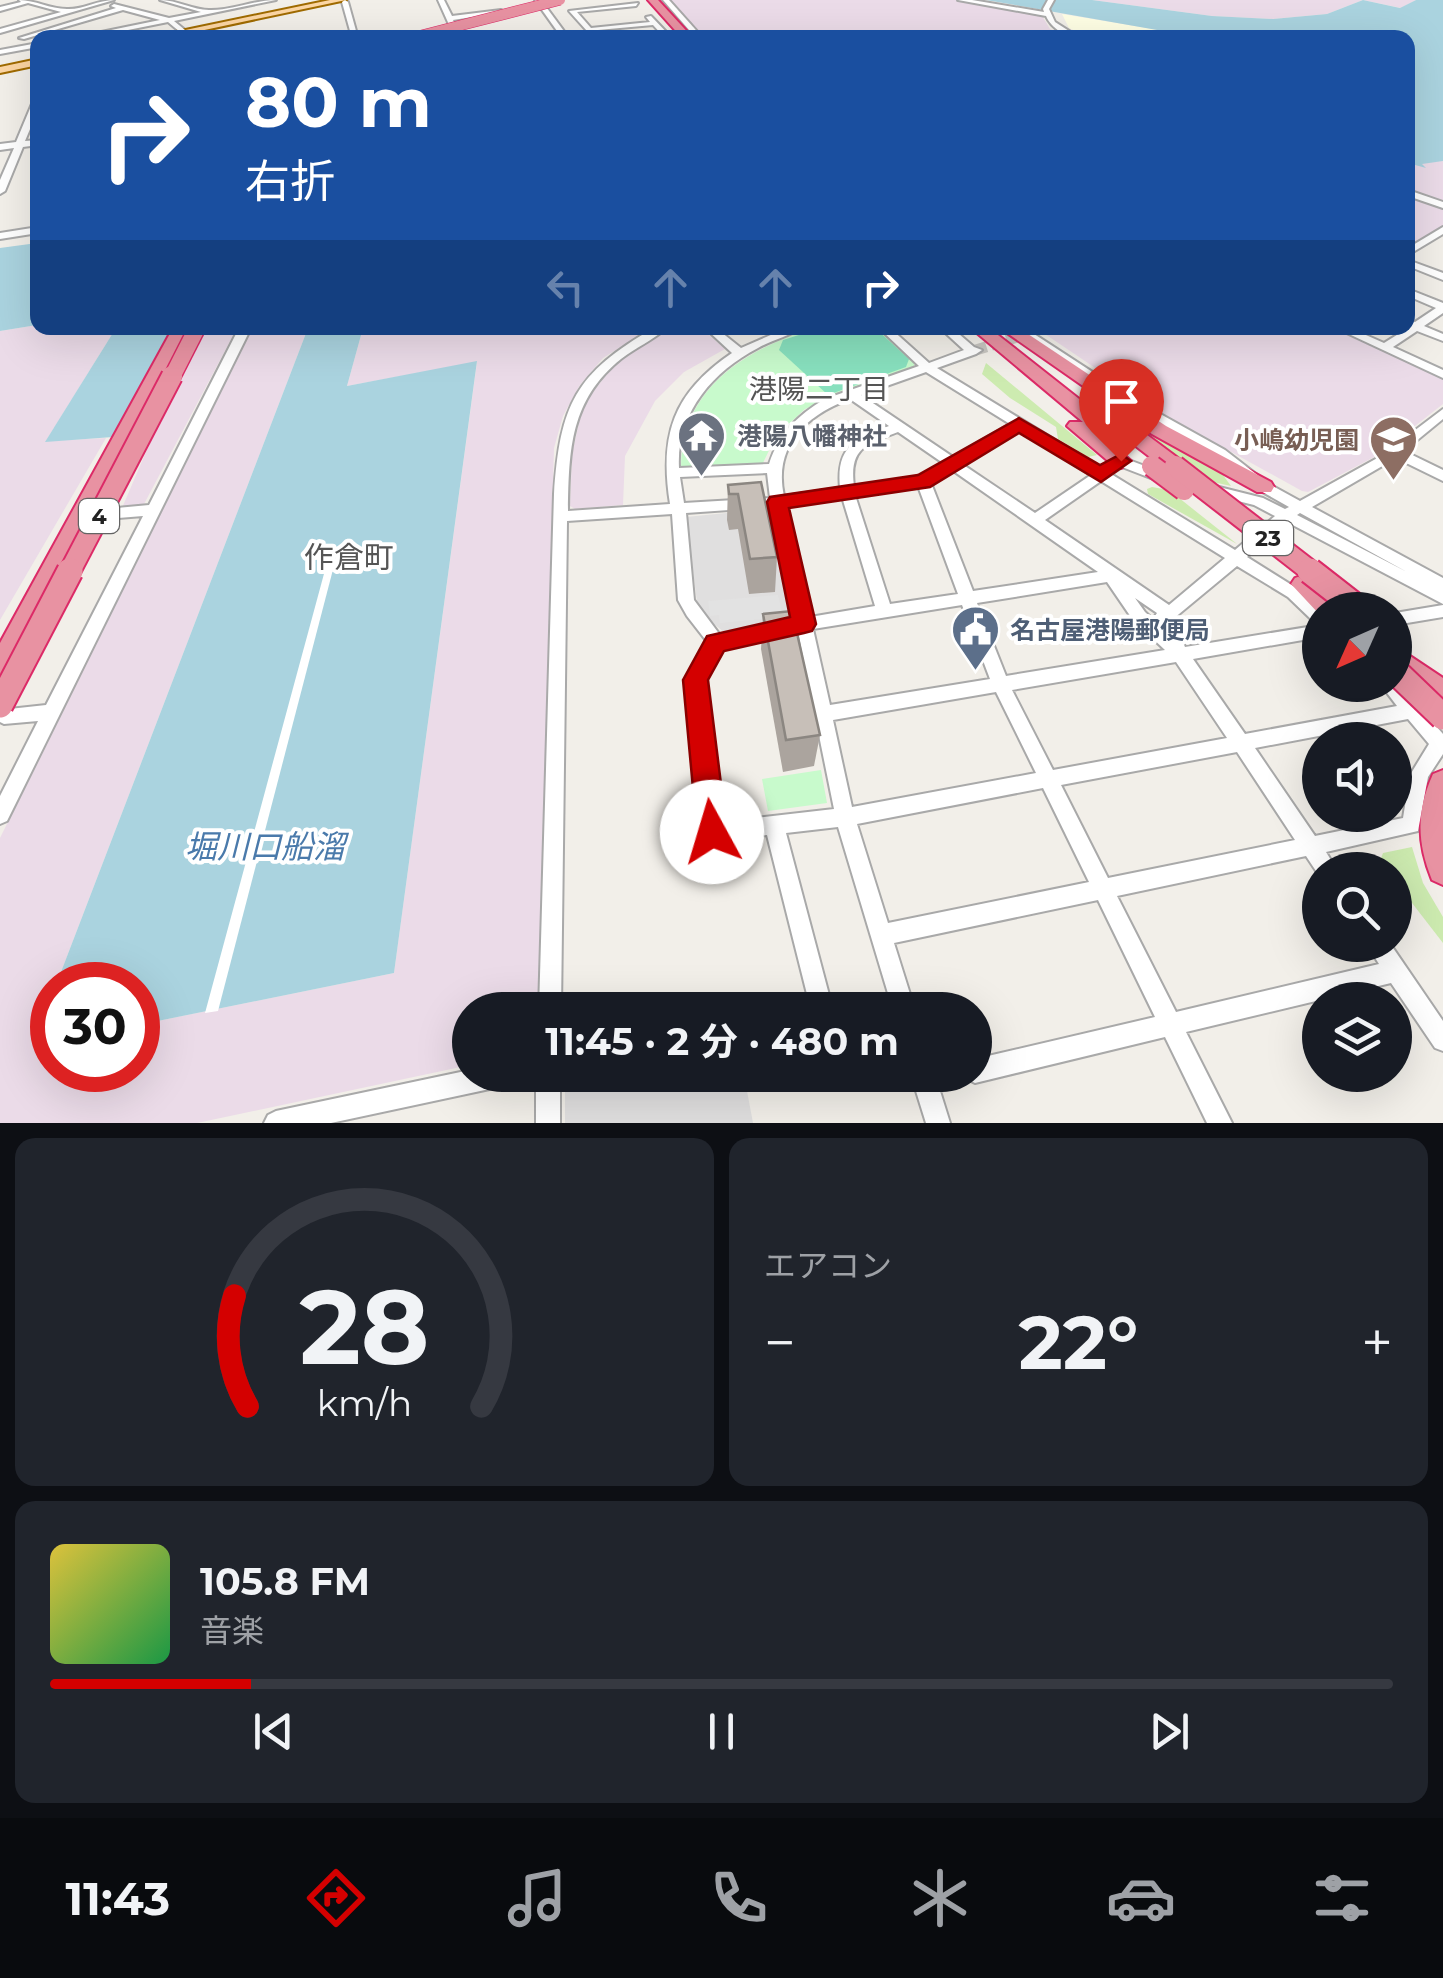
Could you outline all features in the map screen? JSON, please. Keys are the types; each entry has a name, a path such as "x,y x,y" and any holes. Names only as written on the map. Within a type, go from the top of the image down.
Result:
{"highway":[{"path":"442,30 560,0"},
{"path":"451,30 567,0"},
{"path":"463,30 579,0"},
{"path":"647,1 671,14 664,21"},
{"path":"647,1 672,30"},
{"path":"469,30 527,13"},
{"path":"664,21 677,30"},
{"name":"4","path":"0,666 177,335"},
{"name":"4","path":"1,715 193,335"},
{"path":"969,335 1121,461"},
{"name":"23","path":"987,335 1336,592"},
{"name":"23","path":"1005,335 1312,592"},
{"name":"23","path":"1024,335 1159,430 1264,488"},
{"path":"1412,650 1443,673"},
{"path":"1412,669 1443,693"},
{"path":"1412,687 1443,717"},
{"path":"1443,783 1436,798 1434,835 1443,870"}],"main road":[{"path":"201,30 347,1"},
{"path":"203,30 347,1"},
{"path":"0,68 30,62"}],"street":[{"path":"93,0 169,20 179,30"},
{"path":"163,0 209,12"},
{"path":"225,0 246,5 262,16"},
{"path":"113,30 273,0"},
{"path":"441,0 456,30"},
{"path":"490,0 498,13"},
{"path":"538,0 560,30"},
{"path":"961,0 1046,13 1063,30"},
{"path":"1046,13 1051,0"},
{"path":"0,11 29,1 68,12"},
{"path":"0,31 107,1"},
{"path":"347,1 353,30"},
{"path":"667,30 664,21 588,30 572,11 647,1 689,30"},
{"path":"49,30 144,4"},
{"path":"616,6 639,30"},
{"path":"450,18 544,8"},
{"path":"595,9 611,28"},
{"path":"0,11 34,22"},
{"path":"89,18 123,28"},
{"path":"0,31 30,41"},
{"path":"22,38 30,36"},
{"path":"0,52 30,46"},
{"path":"0,191 30,117"},
{"path":"0,147 30,143"},
{"path":"1415,195 1443,205"},
{"path":"0,236 30,231"},
{"path":"1415,248 1440,235"},
{"path":"1415,266 1443,278"},
{"path":"1415,295 1443,307"},
{"path":"1415,322 1443,307"},
{"path":"1415,325 1443,338"},
{"path":"1,715 106,514 186,335"},
{"path":"0,815 241,335"},
{"path":"550,992 561,516 568,429 576,404 611,360 650,335"},
{"path":"718,335 738,352"},
{"path":"716,643 712,633 690,612 686,600 672,453 682,414 701,386 738,352 779,335"},
{"path":"892,335 927,366 1302,602"},
{"path":"896,992 845,818 777,502 774,468 792,428 806,415 852,394 974,351 955,335"},
{"path":"1357,335 1443,374"},
{"path":"1384,347 1399,335"},
{"path":"852,394 1167,615 1181,654 1315,852"},
{"path":"1142,618 1167,615 1293,510 1395,452 1443,413"},
{"path":"561,516 777,502 923,482 1019,424"},
{"path":"885,612 844,475 848,457 866,441 900,426"},
{"path":"1395,452 1443,476"},
{"path":"1035,520 1121,461 1148,473 1293,510 1443,585"},
{"path":"673,473 774,468"},
{"path":"923,482 1000,683 1220,1123"},
{"path":"1264,488 1293,510 1443,598"},
{"path":"106,514 151,510"},
{"path":"1113,575 804,624 716,643 696,680 712,832 845,818 1443,705"},
{"path":"1113,575 1142,618 1181,654"},
{"path":"1412,616 1443,611"},
{"path":"823,714 1302,635"},
{"path":"881,935 1411,825 1419,775 1440,744 1406,702"},
{"path":"1,715 52,712"},
{"path":"774,825 817,992"},
{"path":"1389,962 1443,1040"},
{"path":"992,1067 1396,972"},
{"path":"276,1123 452,1085"},
{"path":"548,1092 548,1123"},
{"path":"928,1092 938,1123"}],"shaded area":[{"path":"670,0 957,0 1041,14 1052,30 698,30"},
{"path":"1092,0 1363,0 1327,14 1273,19 1212,16"},
{"path":"1363,0 1416,0 1401,8"},
{"path":"1062,14 1159,30 1073,30"},
{"path":"1443,161 1443,203 1415,193 1415,163"},
{"path":"1415,198 1443,208 1443,227 1415,245"},
{"path":"30,326 30,335 112,335 46,441 106,438 0,620 0,331"},
{"path":"196,335 233,335 143,506 122,508"},
{"path":"249,335 305,335 65,962 30,962 30,1092 160,1092 160,1021 394,973 477,362 347,386 361,335 640,335 603,358 580,385 563,416 554,448 539,992 452,992 452,1069 197,1123 0,1123 0,838"},
{"path":"661,335 709,335 725,349 684,372 655,401 625,456 623,505 575,509 570,506 572,454 583,405 617,361"},
{"path":"1046,335 1349,335 1443,378 1443,404 1378,455 1308,492 1168,417"},
{"path":"766,509 771,512 792,615 788,620 724,632 705,617 697,602 686,517"},
{"path":"778,595 783,617 720,623 719,615 710,616 708,601"},
{"path":"565,1092 747,1092 753,1123 565,1123"}],"green space":[{"path":"799,335 883,335 909,359 906,367 828,395 779,350 783,340"},
{"path":"886,335 915,362 914,366 805,409 776,436 761,467 681,468 684,440 705,395 741,361 787,337"},
{"path":"986,363 1097,455 1088,457 1058,439 1056,427 1010,398 982,374"},
{"path":"1106,403 1220,471 1231,486 1204,480"},
{"path":"1147,489 1169,490 1237,544 1148,494"},
{"path":"821,770 827,803 768,811 762,779"},
{"path":"1412,847 1423,883 1443,917 1443,943 1412,903 1412,852 1388,852"}],"water":[{"path":"986,0 1092,0 1212,16 1273,19 1327,14 1363,0 1400,8 1416,0 1443,0 1443,161 1422,164 1426,168 1415,165 1415,30 1157,30"},
{"path":"30,244 30,326 0,331 0,248"},
{"path":"112,335 174,335 113,437 45,442"},
{"name":"堀川口船溜","path":"305,335 361,335 347,386 477,361 394,973 160,1021 160,962 65,962"}],"pier":[{"path":"336,558 218,1011 205,1013 328,559"}],"building":[{"path":"761,482 777,557 750,559 738,494 729,494 728,485"},
{"path":"792,611 820,735 786,740 763,614"}],"tunnel":[{"path":"976,350 1024,335"}],"place":[{"name":"港陽八幡神社","path":"702,478"},
{"name":"小嶋幼児園","path":"1394,482"},
{"name":"名古屋港陽郵便局","path":"975,672"}],"district":[{"name":"港陽二丁目","path":"819,389"},
{"name":"作倉町","path":"349,558"}],"route":[{"path":"712,832 696,680 700,667 716,643 804,624 777,502 923,482 1019,424 1101,475 1121,461"}]}
